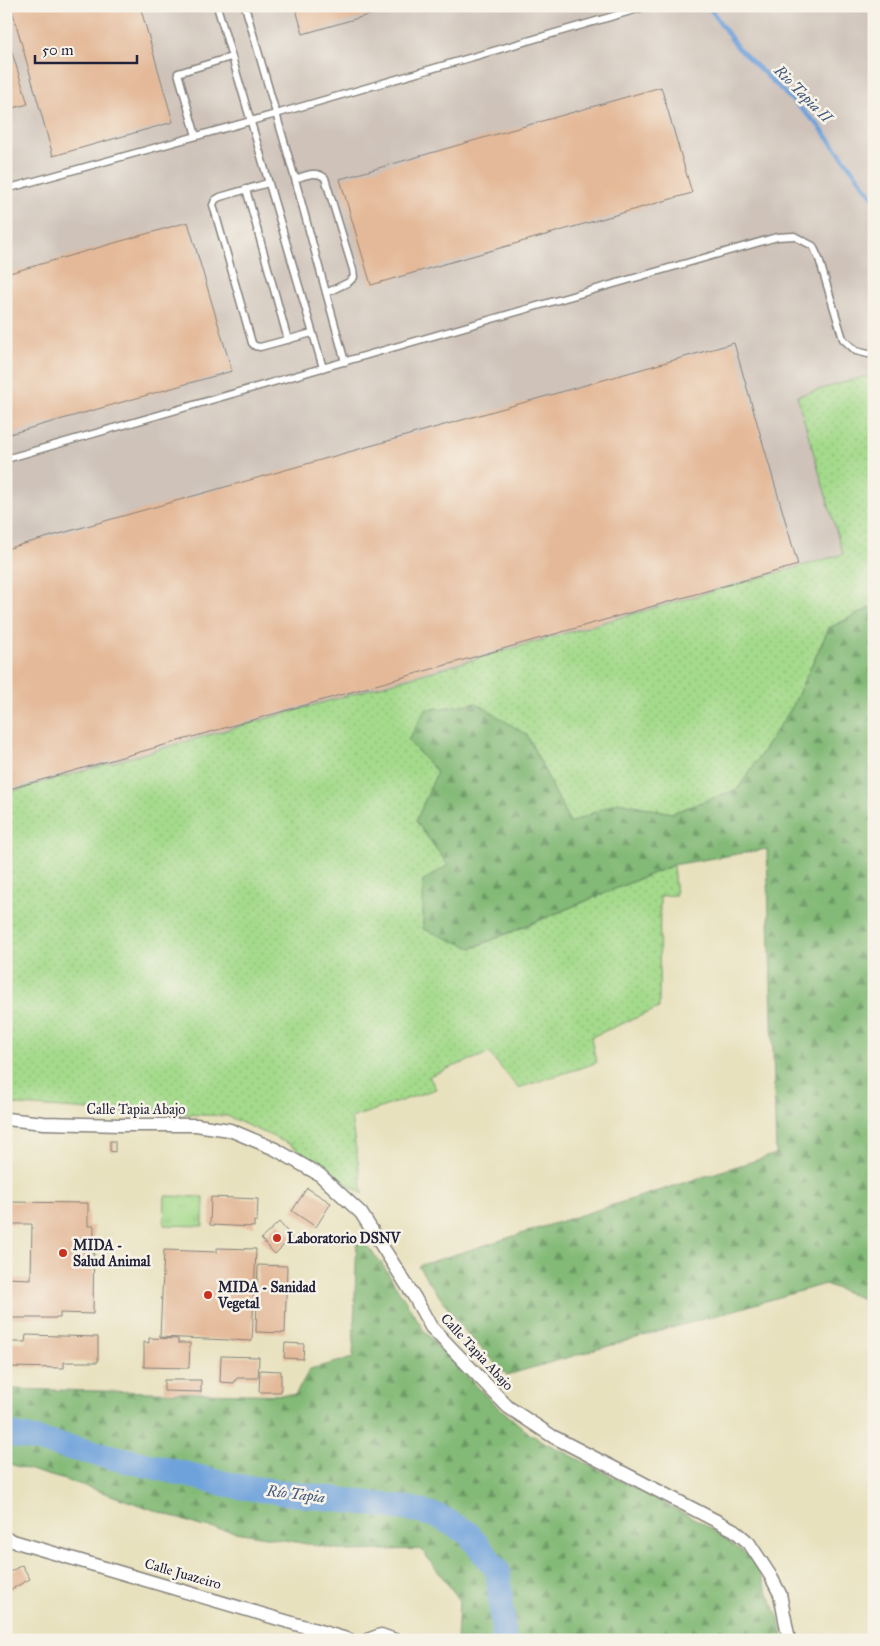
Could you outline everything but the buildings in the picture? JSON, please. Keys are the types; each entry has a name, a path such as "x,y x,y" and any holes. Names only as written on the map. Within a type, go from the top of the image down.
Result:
{"street":[{"name":"Calle Tapia Abajo","path":"6,1119 121,1125 196,1125 230,1130 276,1148 320,1176 361,1213 431,1326 508,1407 552,1436 734,1530 749,1543 780,1594 789,1640"},
{"name":"Calle Juazeiro","path":"6,1538 350,1640"},
{"path":"367,1640 381,1636 395,1640"}],"lane":[{"path":"217,6 323,368"},
{"path":"245,6 345,362"},
{"path":"6,189 276,114 648,6"},
{"path":"196,136 178,73 231,57"},
{"path":"295,180 316,173 321,174 325,178 354,270 354,277 349,282 326,293"},
{"path":"268,183 220,197 214,200 213,205 252,342 255,346 260,347 312,333"},
{"path":"246,189 288,340"},
{"path":"6,459 777,237 794,236 813,246 819,259 843,339 856,351 868,354 874,353"}],"shaded area":[{"path":"6,6 874,6 874,374 797,396 843,554 6,793"}],"green space":[{"path":"874,374 874,606 829,628 791,709 738,789 672,813 618,802 570,823 527,735 438,772 416,821 448,865 473,948 673,865 676,895 660,896 659,1008 591,1037 596,1063 518,1088 489,1053 429,1076 436,1089 351,1118 363,1194 289,1144 227,1116 104,1111 6,1104 6,793 843,554 797,396"},
{"path":"874,606 874,1303 825,1284 507,1375 461,1327 418,1266 776,1154 767,849 673,865 472,948 423,929 423,881 448,865 416,821 437,772 408,741 425,710 477,703 527,735 570,823 618,802 672,813 738,789 791,709 829,628"},
{"path":"165,1196 204,1197 203,1226 164,1225"},
{"path":"357,1235 380,1261 425,1332 488,1398 531,1435 703,1523 754,1560 778,1616 784,1640 457,1640 459,1599 421,1549 349,1551 200,1526 82,1485 6,1463 6,1389 295,1395 310,1369 353,1358"}],"waterway":[{"name":"Rio Tapia II","path":"712,11 737,47 819,126 874,198"},
{"name":"Río Tapia","path":"6,1433 235,1486 411,1509 440,1517 468,1533 498,1571 504,1640"}],"place":[{"name":"Laboratorio DSNV","path":"277,1238"},
{"name":"MIDA - Salud Animal","path":"63,1253"},
{"name":"MIDA - Sanidad Vegetal","path":"208,1295"}]}
